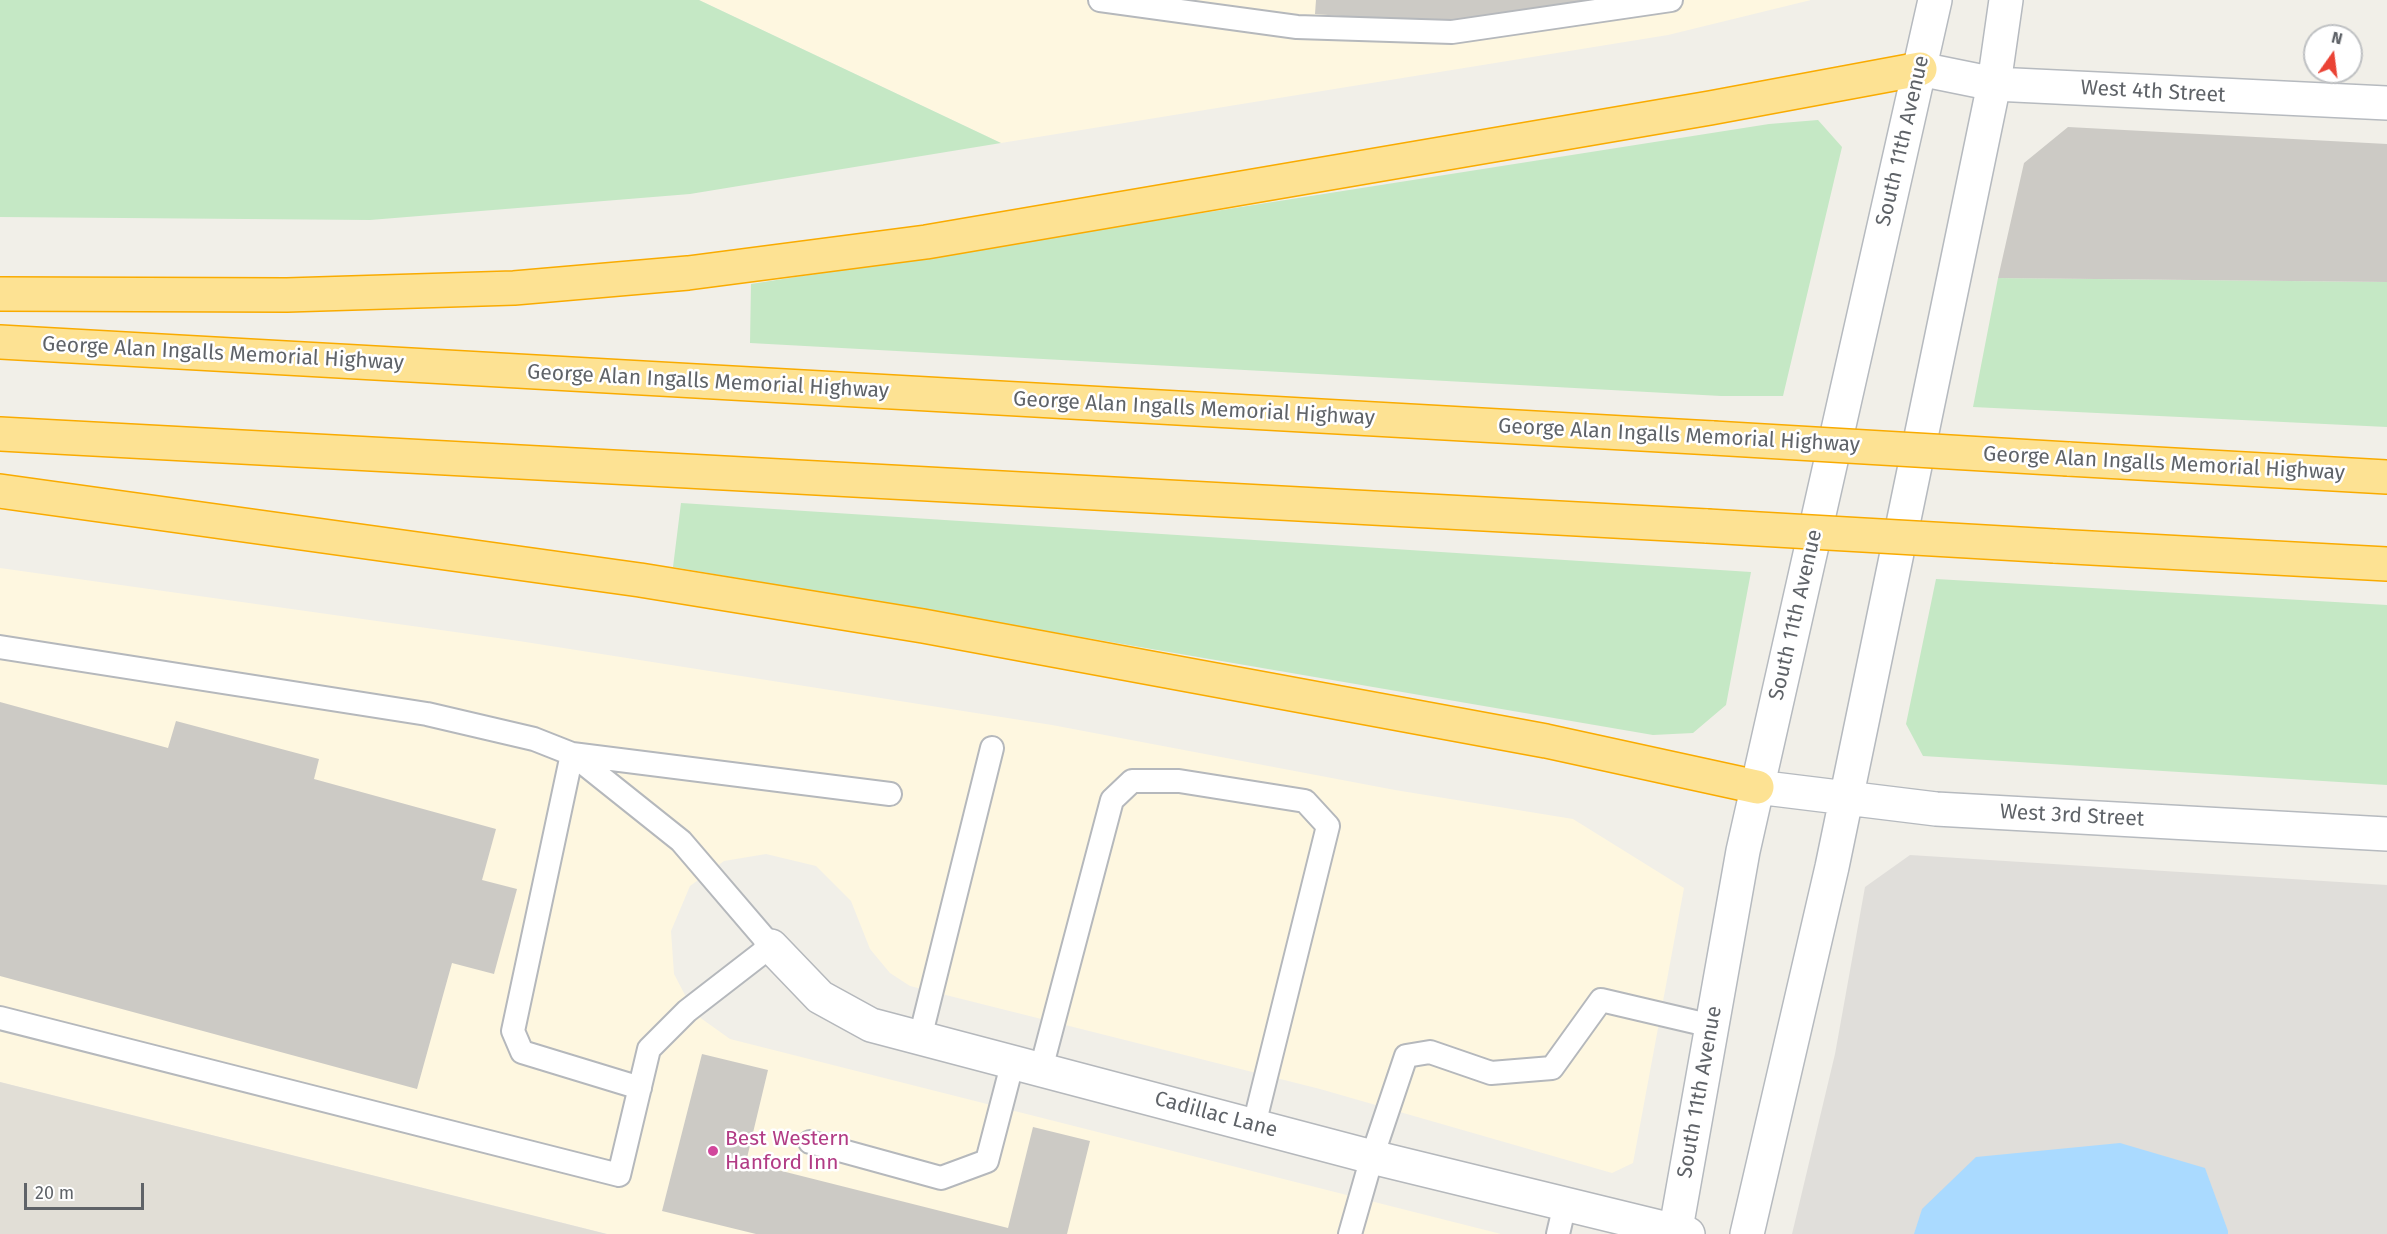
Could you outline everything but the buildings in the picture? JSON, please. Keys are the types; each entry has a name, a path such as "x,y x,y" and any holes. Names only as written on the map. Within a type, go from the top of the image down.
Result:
{"highway":[{"path":"0,294 287,295 514,288 688,273 926,242 1698,110 1920,69"},
{"name":"George Alan Ingalls Memorial Highway","path":"0,342 2387,477"},
{"path":"0,434 2387,564"},
{"path":"0,491 640,580 923,626 1546,741 1757,787"}],"main road":[{"name":"South 11th Avenue","path":"1679,1233 1743,851 1935,0"},
{"path":"1747,1234 1846,796 1994,84 2006,0"},
{"name":"West 4th Street","path":"1920,69 1994,84 2387,103"},
{"name":"West 3rd Street","path":"1757,787 1846,796 1936,809 2387,834"},
{"name":"Cadillac Lane","path":"771,946 820,997 871,1025 1372,1157 1562,1219 1679,1233"}],"lane":[{"path":"1100,0 1298,27 1452,32 1671,0"},
{"path":"0,647 427,714 534,739 572,754 890,794"},
{"path":"920,1038 992,748"},
{"path":"0,1018 619,1175 649,1049 687,1011 771,946 681,841 572,754"},
{"path":"572,754 513,1031 522,1052 640,1088"},
{"path":"810,1142 941,1178 987,1161 1027,1065 1112,800 1132,781 1179,781 1305,801 1328,826 1254,1125"},
{"path":"1350,1234 1372,1157 1406,1056 1430,1052 1491,1073 1552,1068 1601,1000 1712,1026"}],"shaded area":[{"path":"699,0 1811,0 1668,35 1001,143"},
{"path":"0,568 519,641 1052,725 1395,790 1573,819 1684,888 1633,1163 1612,1173 1320,1089 910,986 890,973 870,949 851,901 816,866 766,854 724,861 690,886 671,931 674,974 695,1014 730,1039 1501,1234 607,1234 0,1082"},
{"path":"1910,855 2387,885 2387,1234 1792,1234 1835,1054 1865,887"},
{"path":"0,1082 607,1234 0,1234"}],"green space":[{"path":"0,0 699,0 1001,143 690,194 370,220 0,217"},
{"path":"1818,120 1842,147 1783,396 1721,396 750,343 751,284 1769,124"},
{"path":"1998,278 2387,282 2387,427 1973,407"},
{"path":"681,503 1751,572 1726,705 1693,733 1653,735 673,567"},
{"path":"1936,579 2387,605 2387,785 1923,756 1906,724"}],"water":[{"path":"2120,1143 2205,1168 2228,1234 1914,1234 1922,1209 1976,1157"}],"place":[{"name":"Best Western Hanford Inn","path":"713,1151"}]}
